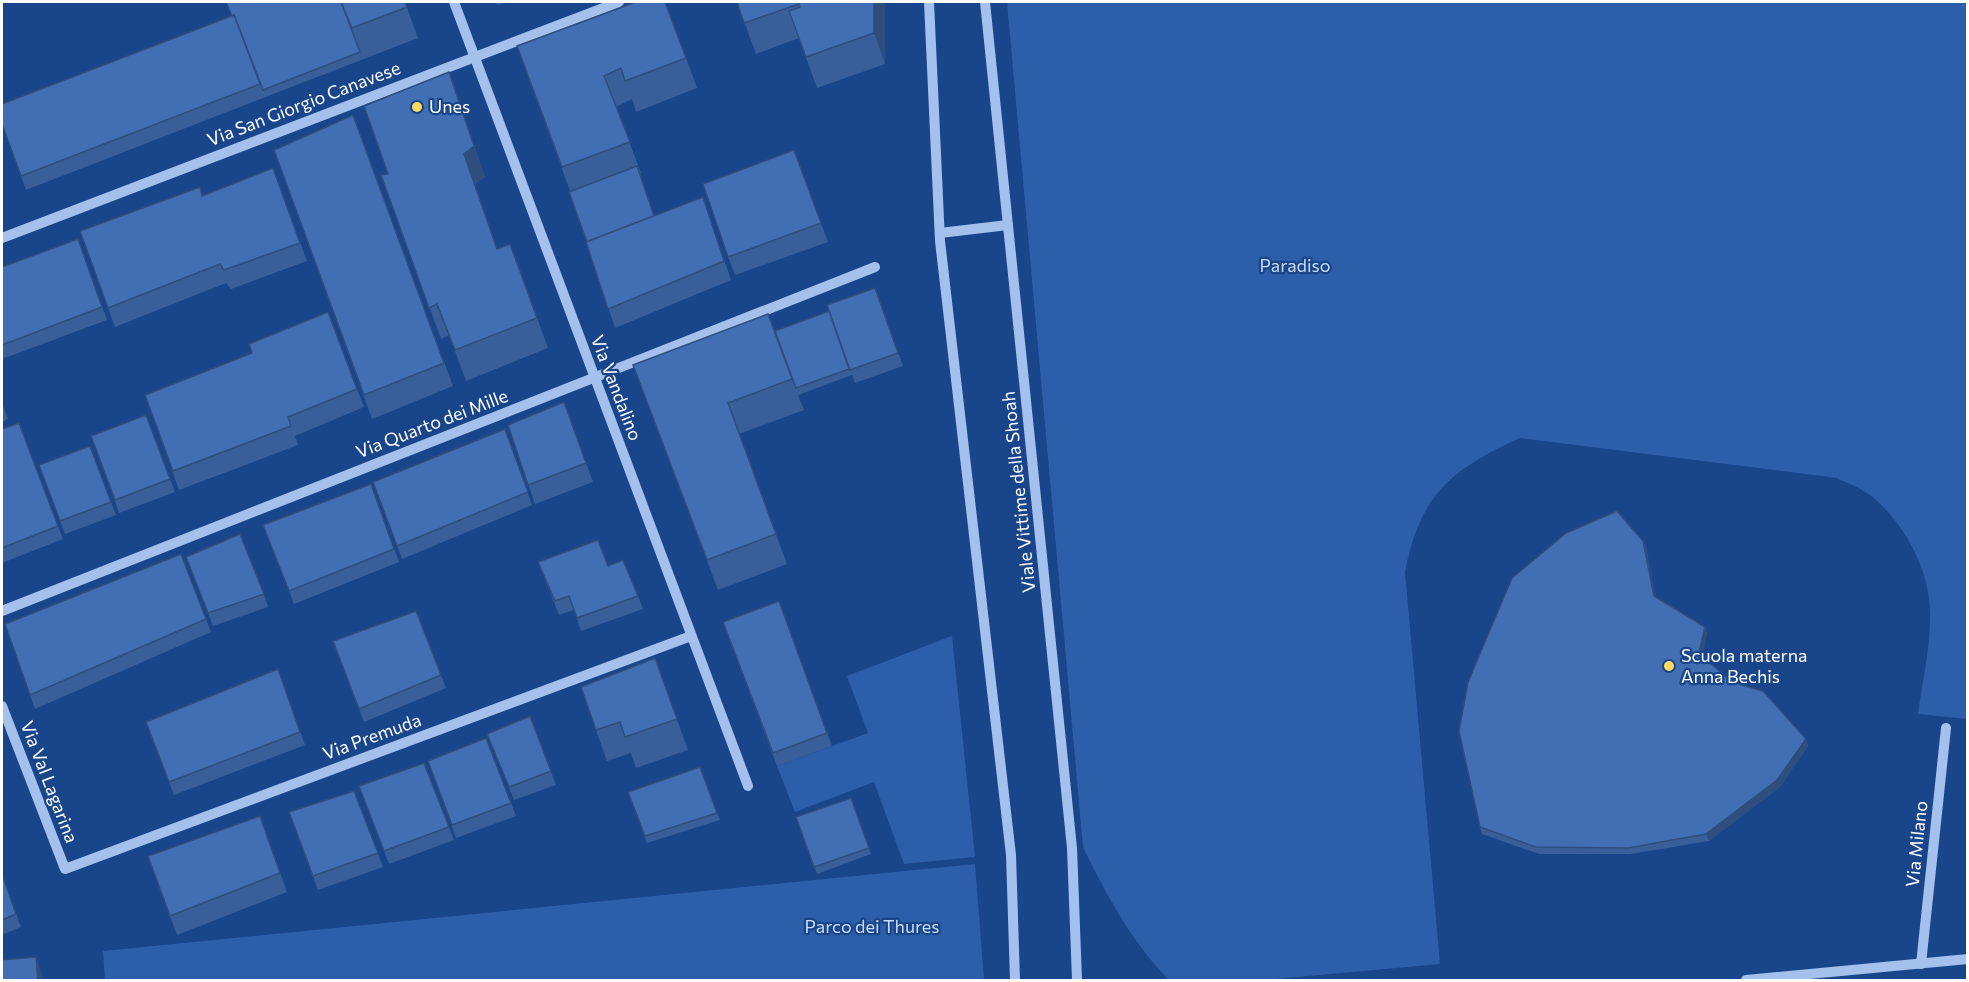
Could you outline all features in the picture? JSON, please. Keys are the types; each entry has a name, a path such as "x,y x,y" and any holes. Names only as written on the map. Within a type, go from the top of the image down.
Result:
{"street":[{"name":"Via Vandalino","path":"454,2 748,786"},
{"name":"Via San Giorgio Canavese","path":"2,238 620,2"},
{"path":"929,2 940,233 1011,855 1015,981"},
{"name":"Viale Vittime della Shoah","path":"985,2 1072,848 1077,981"},
{"path":"940,233 1008,225"},
{"name":"Via Quarto dei Mille","path":"2,611 875,267"},
{"name":"Via Premuda","path":"65,869 691,636"},
{"name":"Via Val Lagarina","path":"2,706 65,869"},
{"name":"Via Milano","path":"1921,963 1946,728"},
{"path":"1746,981 1968,959"}],"green space":[{"name":"Paradiso","path":"1007,2 1967,2 1967,719 1918,714 1930,631 1926,584 1914,550 1905,534 1883,506 1866,492 1837,478 1520,438 1475,462 1442,488 1419,523 1405,572 1440,964 1265,980 1169,980 1131,934 1083,847"},
{"path":"952,636 975,857 904,864 874,782 795,812 777,766 868,733 847,676"},
{"name":"Parco dei Thures","path":"975,864 984,980 105,980 103,951"}],"building":[{"path":"226,2 341,2 360,52 263,90 234,15 232,16"},
{"path":"341,2 405,2 407,7 352,28"},
{"path":"636,2 665,2 686,58 625,81 621,68 604,76 630,142 562,167 517,46"},
{"path":"737,2 874,2 874,33 806,57 789,11 800,7 799,4 744,23"},
{"path":"234,15 260,84 21,176 2,124 2,104"},
{"path":"449,72 474,146 464,154 497,249 510,244 537,318 455,350 437,304 429,308 381,175 388,174 364,106"},
{"path":"353,115 444,363 364,395 274,150"},
{"path":"794,150 821,223 728,257 703,184"},
{"path":"637,166 654,216 587,242 569,192"},
{"path":"273,168 300,243 224,270 220,264 108,308 80,231 200,187 202,196"},
{"path":"703,197 724,261 608,309 586,242"},
{"path":"78,239 102,307 2,345 2,267"},
{"path":"875,288 898,353 850,370 827,305"},
{"path":"829,311 849,369 796,388 775,331"},
{"path":"328,312 357,389 288,417 291,426 173,471 145,395 252,353 249,344"},
{"path":"768,314 792,379 728,403 776,534 707,560 633,365"},
{"path":"564,402 586,463 528,485 508,425"},
{"path":"146,415 170,479 115,500 91,436"},
{"path":"19,423 58,526 2,548 2,429"},
{"path":"505,429 528,492 397,546 373,482"},
{"path":"90,446 111,502 60,521 39,465"},
{"path":"371,484 394,549 289,591 263,525"},
{"path":"1617,511 1643,541 1654,596 1705,627 1699,653 1732,682 1763,691 1806,739 1777,780 1706,834 1628,848 1536,847 1480,827 1459,731 1468,682 1512,578 1566,533"},
{"path":"240,534 264,594 208,613 186,557"},
{"path":"598,540 608,566 623,560 638,596 577,618 569,596 555,601 538,562"},
{"path":"181,554 206,619 30,695 5,624"},
{"path":"779,601 827,733 773,753 723,622"},
{"path":"416,611 441,675 359,709 333,641"},
{"path":"655,658 677,719 625,737 620,722 596,730 581,687"},
{"path":"278,669 300,732 169,782 146,722"},
{"path":"530,716 551,771 509,787 487,734"},
{"path":"486,738 511,803 452,825 428,761"},
{"path":"424,763 449,827 384,851 359,786"},
{"path":"700,767 717,813 645,836 628,792"},
{"path":"354,791 378,853 313,876 289,812"},
{"path":"851,798 869,848 814,867 796,817"},
{"path":"260,816 280,873 170,916 148,856"},
{"path":"2,874 16,914 2,920"},
{"path":"36,957 38,981 2,981 2,960"}],"place":[{"name":"Unes","path":"417,107"},
{"name":"Scuola materna Anna Bechis","path":"1669,666"}]}
